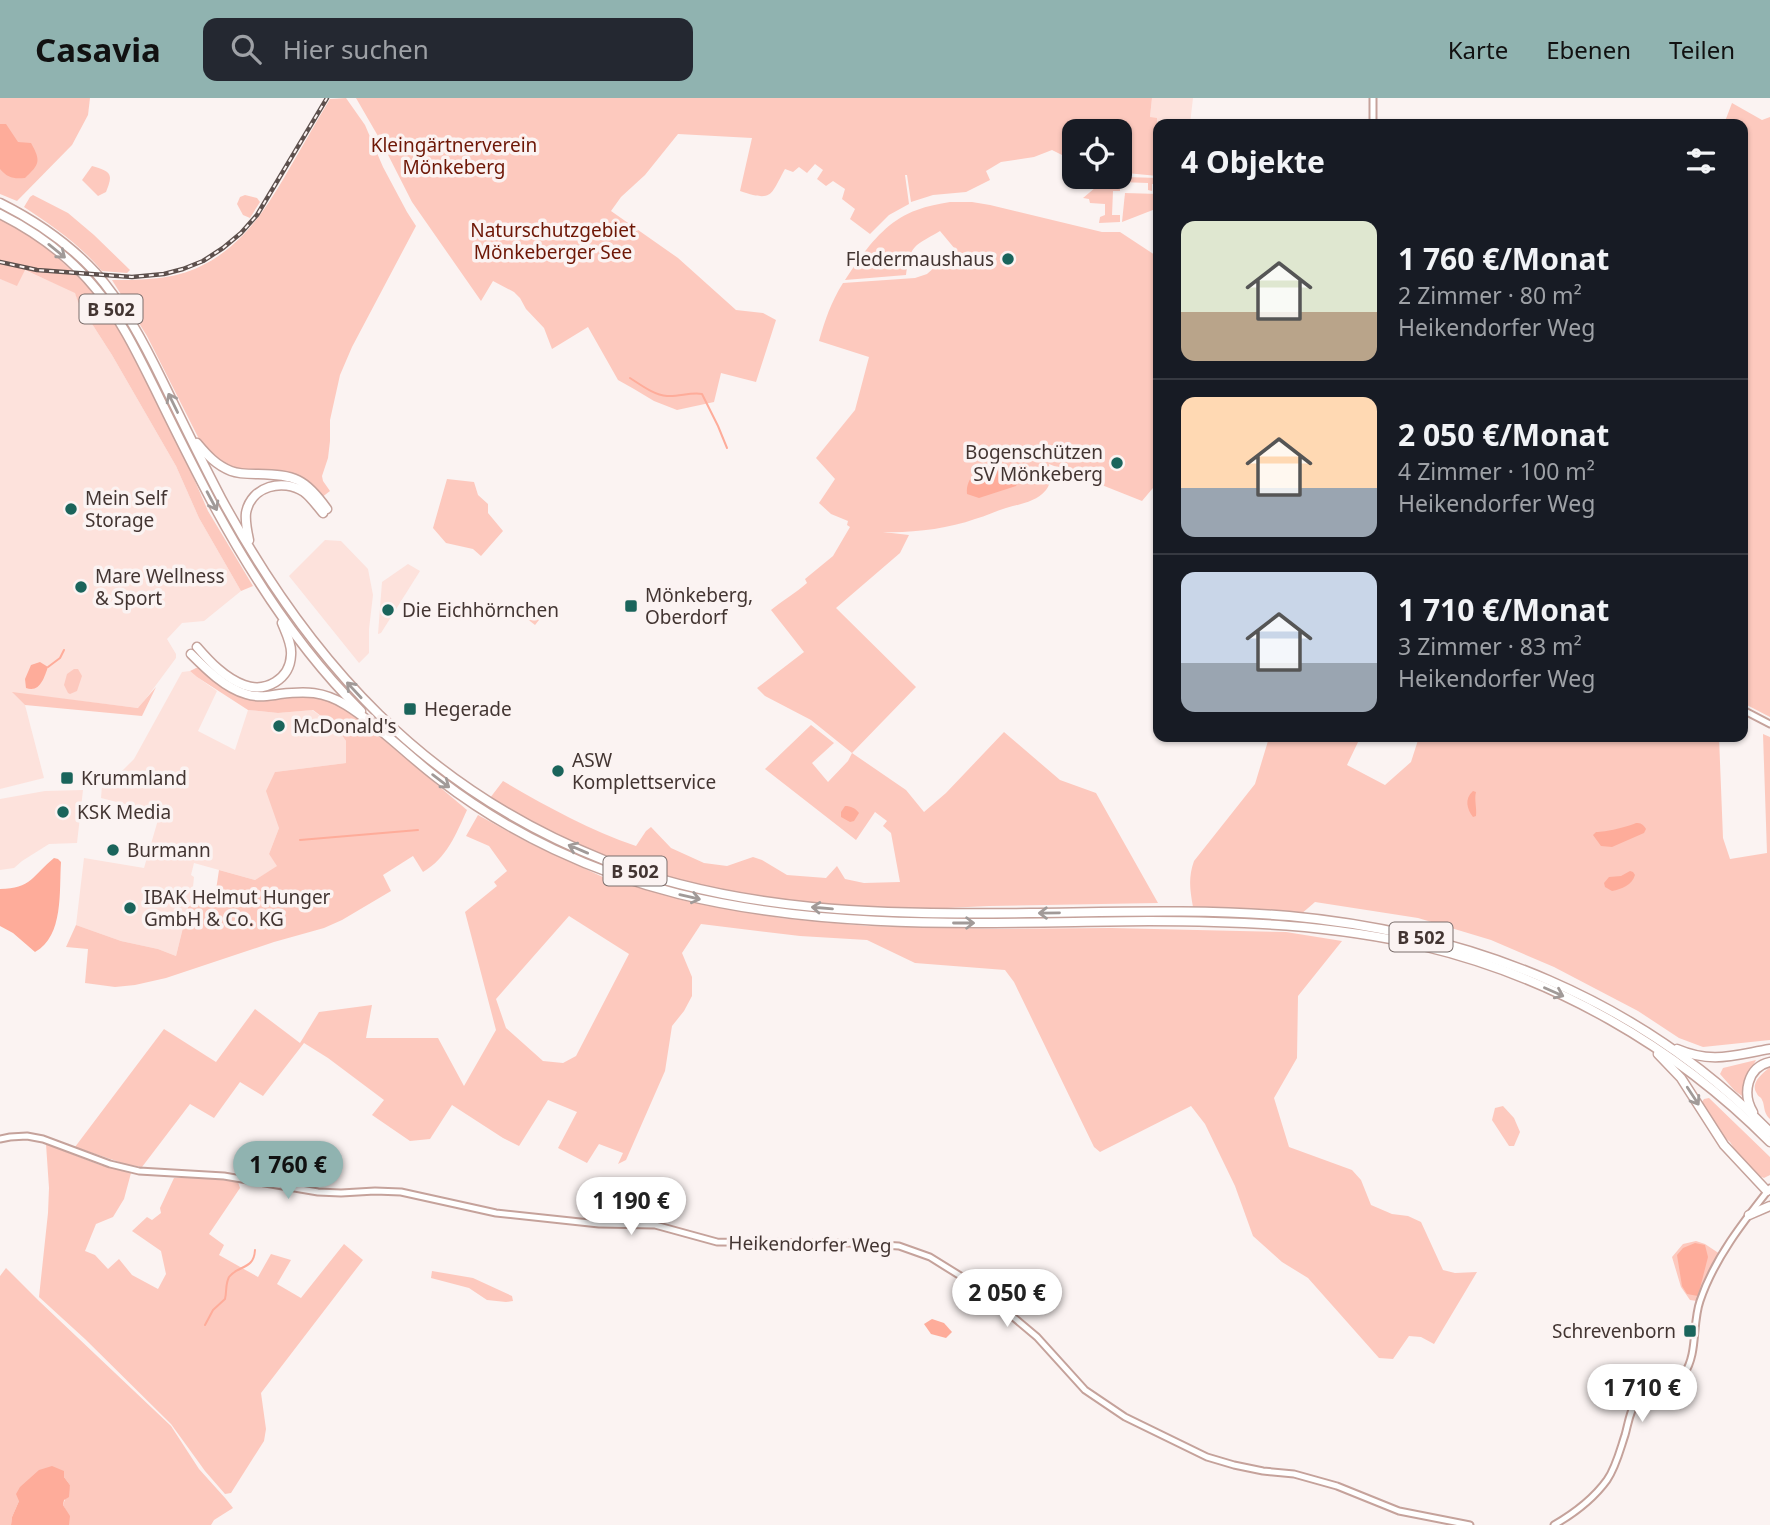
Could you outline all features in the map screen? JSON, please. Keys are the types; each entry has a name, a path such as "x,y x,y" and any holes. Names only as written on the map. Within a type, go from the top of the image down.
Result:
{"highway":[{"name":"B 502","path":"0,203 52,233 81,258 121,305 251,550 285,604 335,668 406,740 449,775 491,803 553,838 657,878 763,901 821,908 933,914 1147,917 1285,925 1421,946 1530,981 1619,1025 1711,1088 1770,1142"},
{"name":"B 502","path":"0,214 44,240 67,258 96,288 113,311 213,504 278,610 334,683 388,737 443,782 514,828 604,871 674,893 762,911 864,921 965,923 1222,913 1288,916 1362,925 1423,937 1483,954 1558,983 1623,1017 1667,1044 1770,1132"},
{"path":"188,433 212,461 232,471 284,475 299,480 308,486 325,511 296,488 271,486 257,492 249,503 246,515 251,550"},
{"path":"278,610 291,653 289,667 274,684 262,687 242,684 194,651 221,679 248,695 262,697 314,692 328,696 348,707 388,737"},
{"name":"B 502","path":"1649,1044 1681,1078 1724,1145 1769,1190"},
{"name":"B 502","path":"1667,1044 1692,1055 1711,1058 1770,1049"},
{"name":"B 502","path":"1759,1120 1749,1104 1748,1080 1755,1070 1770,1062"},
{"path":"1749,1215 1770,1206"}],"street":[{"path":"1373,98 1373,119"},
{"path":"1748,713 1770,724"},
{"name":"Heikendorfer Weg","path":"0,1139 27,1136 43,1139 110,1164 155,1173 224,1176 318,1192 401,1192 496,1213 599,1224 655,1225 717,1241 899,1246 930,1257 975,1285 1037,1337 1079,1385 1125,1417 1207,1457 1253,1469 1294,1474 1337,1486 1399,1511 1470,1525"},
{"path":"1554,1525 1577,1509 1607,1480 1615,1466 1638,1400 1683,1376 1691,1358 1700,1299 1717,1263 1769,1190"}],"shaded area":[{"path":"1152,98 1193,98 1191,119 1153,119 1153,122 1150,117"},
{"path":"0,124 6,124 18,142 31,143 34,149 37,162 25,178 11,177 0,169"},
{"path":"24,270 75,292 78,302 176,466 199,518 241,591 204,621 182,623 167,639 176,658 139,708 13,693 25,705 44,778 0,789 0,279 17,285"},
{"path":"1008,470 1018,477 1016,486 979,498 967,494 969,481 977,471"},
{"path":"325,540 341,541 368,569 373,595 369,653 359,663 289,576"},
{"name":"Die Eichhörnchen","path":"408,564 420,571 378,634 382,582"},
{"path":"40,662 48,667 43,680 35,688 26,688 25,679 31,665"},
{"path":"190,671 217,691 198,731 235,750 248,710 278,713 312,710 337,728 346,741 346,763 275,772 279,828 269,854 278,866 255,880 194,863 191,875 194,877 193,887 176,956 76,925 84,858 144,868 160,813 101,798 102,785 111,782 134,759 182,672"},
{"path":"83,790 77,843 49,844 14,868 0,870 0,799 45,791"},
{"path":"1473,791 1476,792 1476,816 1473,817 1467,804"},
{"path":"845,806 859,813 854,821 850,822 841,817"},
{"path":"1636,823 1644,826 1644,833 1612,847 1601,846 1593,835 1596,832"},
{"path":"54,858 61,862 58,912 51,935 35,952 13,933 0,926 0,889 25,884"},
{"path":"1630,871 1635,875 1626,886 1612,891 1605,887 1604,883 1609,877 1621,876"},
{"path":"1695,1243 1705,1245 1708,1257 1698,1296 1687,1294 1682,1286 1677,1255 1683,1248"},
{"path":"932,1319 944,1323 952,1332 946,1338 931,1334 924,1324"},
{"path":"52,1466 64,1471 64,1477 70,1485 69,1497 64,1500 63,1505 70,1516 69,1525 11,1525 19,1501 16,1494 20,1487 39,1470"}],"green space":[{"path":"0,98 90,98 88,115 72,145 17,201 0,194"},
{"path":"346,98 365,125 383,167 416,226 340,375 330,420 328,458 322,476 330,491 321,498 307,483 237,471 209,453 199,439 147,336 112,280 169,277 191,271 231,247 265,208 330,99"},
{"name":"Naturschutzgebiet Mönkeberger See","path":"356,98 1152,98 1150,117 1157,118 1153,119 1153,176 1132,174 1132,119 1062,119 1062,155 1052,150 1034,157 1001,162 986,171 990,180 966,192 933,195 911,202 905,175 909,204 889,215 870,234 850,219 855,209 842,199 845,189 833,181 826,186 817,179 823,170 815,164 807,173 799,167 793,172 785,169 773,191 759,196 740,191 752,138 678,134 611,211 678,258 736,310 763,313 776,320 756,382 721,373 714,402 677,410 654,401 618,380 588,327 552,349 544,328 514,292 493,281 481,301 412,202"},
{"path":"1732,103 1762,120 1770,117 1770,717 1748,706 1748,119 1726,119"},
{"path":"92,166 104,170 110,177 106,192 98,196 82,180"},
{"name":"Naturschutzgebiet Mönkeberger See","path":"1132,177 1153,178 1152,191 1148,190 1148,183 1132,182"},
{"name":"Naturschutzgebiet Mönkeberger See","path":"1094,189 1120,189 1113,191 1112,215 1120,215 1120,222 1099,223 1100,217 1105,215 1105,204 1090,203 1089,199 1083,198"},
{"path":"1125,193 1153,194 1153,210 1122,222"},
{"path":"33,195 68,213 130,270 127,273 102,271 66,236 24,207"},
{"path":"245,195 257,198 260,202 250,218 243,215 237,204 240,197"},
{"path":"972,202 1102,232 1120,232 1153,254 1153,488 1142,501 1049,464 1048,487 1033,500 941,528 883,532 909,535 900,553 836,608 916,687 852,753 811,720 765,696 757,688 804,652 771,610 807,583 805,579 833,556 850,527 847,525 848,521 831,514 819,503 835,479 816,458 855,410 869,357 819,341 835,297 843,283 915,278 927,274 955,249 940,231 915,247 909,257 906,275 845,280 884,230 905,215 933,205"},
{"path":"0,219 21,229 56,256 92,290 121,334 177,440 208,511 253,586 241,591 199,518 176,466 75,293 25,270 17,286 0,279"},
{"path":"447,479 474,482 478,495 488,504 488,513 503,531 481,556 473,549 446,543 433,528"},
{"path":"530,602 543,615 535,625 516,610"},
{"path":"201,668 231,691 252,700 313,696 347,709 467,810 450,845 438,860 423,872 413,856 383,875 391,891 342,920 166,978 115,987 85,983 88,949 66,947 76,925 176,956 193,887 202,897 210,895 216,890 219,870 255,880 277,866 269,854 279,828 266,791 275,772 346,763 346,741 337,728 313,710 278,713 248,710 190,671"},
{"path":"78,669 82,676 77,691 70,694 64,685 67,674"},
{"path":"156,687 142,716 25,705 12,692 138,708"},
{"path":"811,725 834,743 812,763 828,782 852,753 906,790 924,812 946,793 1004,732 1060,780 1096,793 1158,903 904,910 782,902 702,887 603,856 545,830 490,798 503,781 585,825 636,846 651,827 671,848 704,863 727,866 753,857 787,875 826,878 837,866 845,879 864,883 900,882 891,833 883,826 887,821 875,812 856,840 765,769"},
{"path":"1763,734 1770,737 1770,1040 1703,1047 1679,1038 1638,1011 1554,967 1491,940 1418,918 1315,902 1300,915 1193,907 1190,884 1194,861 1255,784 1268,742 1358,742 1347,765 1385,785 1411,762 1417,742 1719,742 1723,838 1730,859 1767,853"},
{"path":"478,815 529,843 605,878 686,901 781,918 868,926 1286,932 1342,941 1298,996 1297,1058 1274,1098 1289,1147 1352,1170 1361,1180 1371,1205 1421,1222 1443,1270 1455,1273 1477,1272 1434,1344 1421,1337 1409,1336 1393,1359 1379,1358 1308,1278 1282,1262 1253,1236 1235,1186 1205,1124 1191,1106 1100,1152 1094,1147 1014,982 1005,970 915,963 867,940 800,936 701,924 682,953 692,977 692,996 672,1026 665,1071 626,1160 618,1164 623,1153 599,1144 587,1163 558,1148 577,1112 548,1100 519,1146 452,1105 430,1139 410,1141 372,1115 384,1100 304,1043 263,1096 240,1082 214,1118 190,1104 142,1167 75,1147 164,1029 216,1062 255,1009 300,1043 319,1012 372,1005 366,1038 438,1038 464,1086 496,1030 465,912 497,886 494,882 507,871 489,846 466,836","holes":["569,916 629,954 576,1056 563,1063 543,1061 506,1028 496,999"]},
{"path":"1756,1060 1745,1081 1742,1096 1720,1074 1723,1068"},
{"path":"1770,1067 1770,1119 1755,1085 1758,1078"},
{"path":"1709,1098 1770,1157 1770,1175 1764,1178 1759,1176 1744,1164 1702,1102"},
{"path":"1503,1106 1514,1118 1520,1132 1514,1146 1509,1146 1492,1120 1495,1108"},
{"path":"46,1144 100,1165 131,1173 124,1199 113,1217 96,1224 85,1251 95,1255 108,1269 119,1259 132,1275 158,1289 166,1274 161,1251 132,1231 147,1217 152,1220 161,1213 160,1208 174,1178 209,1178 238,1182 240,1188 209,1234 224,1245 219,1255 258,1277 271,1254 291,1260 277,1284 301,1298 344,1244 363,1260 261,1393 266,1429 264,1441 231,1493 225,1494 205,1471 171,1424 39,1297 48,1213"},
{"path":"1696,1241 1720,1254 1697,1301 1690,1300 1681,1287 1672,1257 1683,1244"},
{"path":"6,1268 171,1426 199,1469 233,1508 214,1520 211,1525 69,1525 69,1516 63,1505 70,1485 64,1477 19,1501 11,1525 0,1525 0,1276"},
{"path":"432,1271 473,1278 512,1296 513,1301 487,1300 469,1288 431,1278"}],"waterway":[{"path":"630,378 662,395 702,394 727,448"},
{"path":"48,667 60,658 64,650"},
{"path":"300,840 418,830"},
{"path":"205,1325 213,1310 225,1299 229,1277 252,1261 255,1250"}],"railway":[{"path":"0,262 37,270 132,277 164,274 203,261 241,233 257,215 327,98"}],"place":[{"name":"Fledermaushaus","path":"1008,259"},
{"name":"Bogenschützen SV Mönkeberg","path":"1117,463"},
{"name":"Mein Self Storage","path":"71,509"},
{"name":"Mare Wellness & Sport","path":"81,587"},
{"name":"Mönkeberg, Oberdorf","path":"631,606"},
{"name":"Die Eichhörnchen","path":"388,610"},
{"name":"Hegerade","path":"410,709"},
{"name":"McDonald's","path":"279,726"},
{"name":"ASW Komplettservice","path":"558,771"},
{"name":"Krummland","path":"67,778"},
{"name":"KSK Media","path":"63,812"},
{"name":"Burmann","path":"113,850"},
{"name":"IBAK Helmut Hunger GmbH & Co. KG","path":"130,908"},
{"name":"Schrevenborn","path":"1690,1331"}],"park label":[{"name":"Kleingärtnerverein Mönkeberg","path":"454,156"}]}
